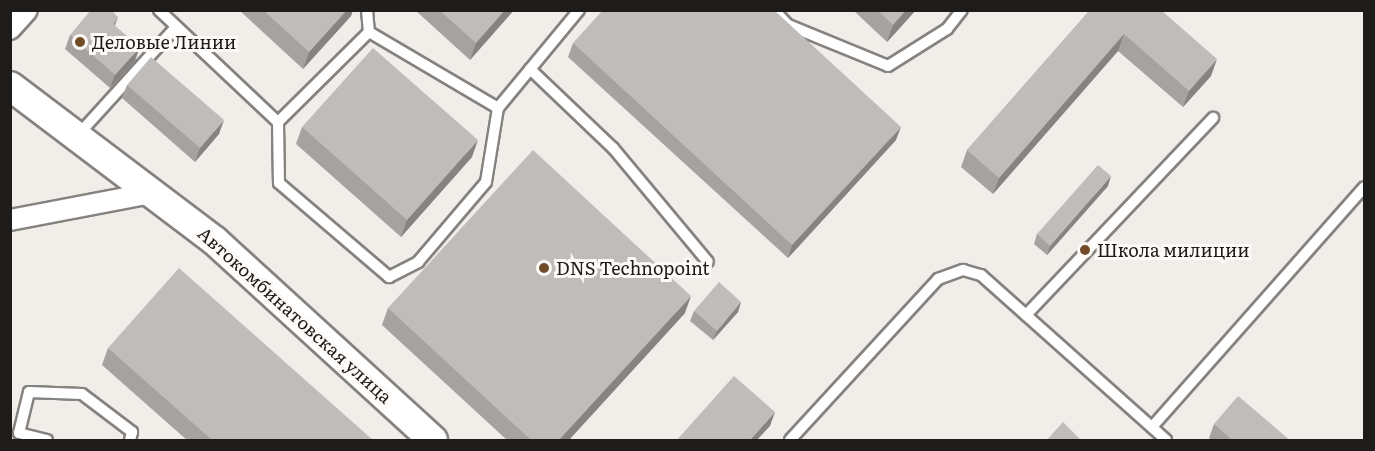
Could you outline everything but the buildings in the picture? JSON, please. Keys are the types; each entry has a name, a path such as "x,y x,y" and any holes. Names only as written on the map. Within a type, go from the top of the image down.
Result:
{"street":[{"path":"10,29 27,10"},
{"name":"Автокомбинатовская улица","path":"10,86 216,241 433,441"},
{"path":"10,220 151,193"}],"lane":[{"path":"159,10 175,28 278,122"},
{"path":"367,10 369,32"},
{"path":"369,32 278,122 279,183 389,277 418,262 486,182 498,108 579,10"},
{"path":"774,10 788,25 888,66 947,29 962,10"},
{"path":"78,135 175,28"},
{"path":"369,32 498,108"},
{"path":"530,69 613,148 708,262"},
{"path":"1026,315 1213,118"},
{"path":"1152,427 1365,188"},
{"path":"790,441 938,279 963,270 981,275 1166,441"},
{"path":"47,441 15,433 29,392 82,394 132,432 130,441"}],"place":[{"name":"Деловые Линии","path":"80,42"},
{"name":"Школа милиции","path":"1085,250"},
{"name":"DNS Technopoint","path":"544,268"}]}
